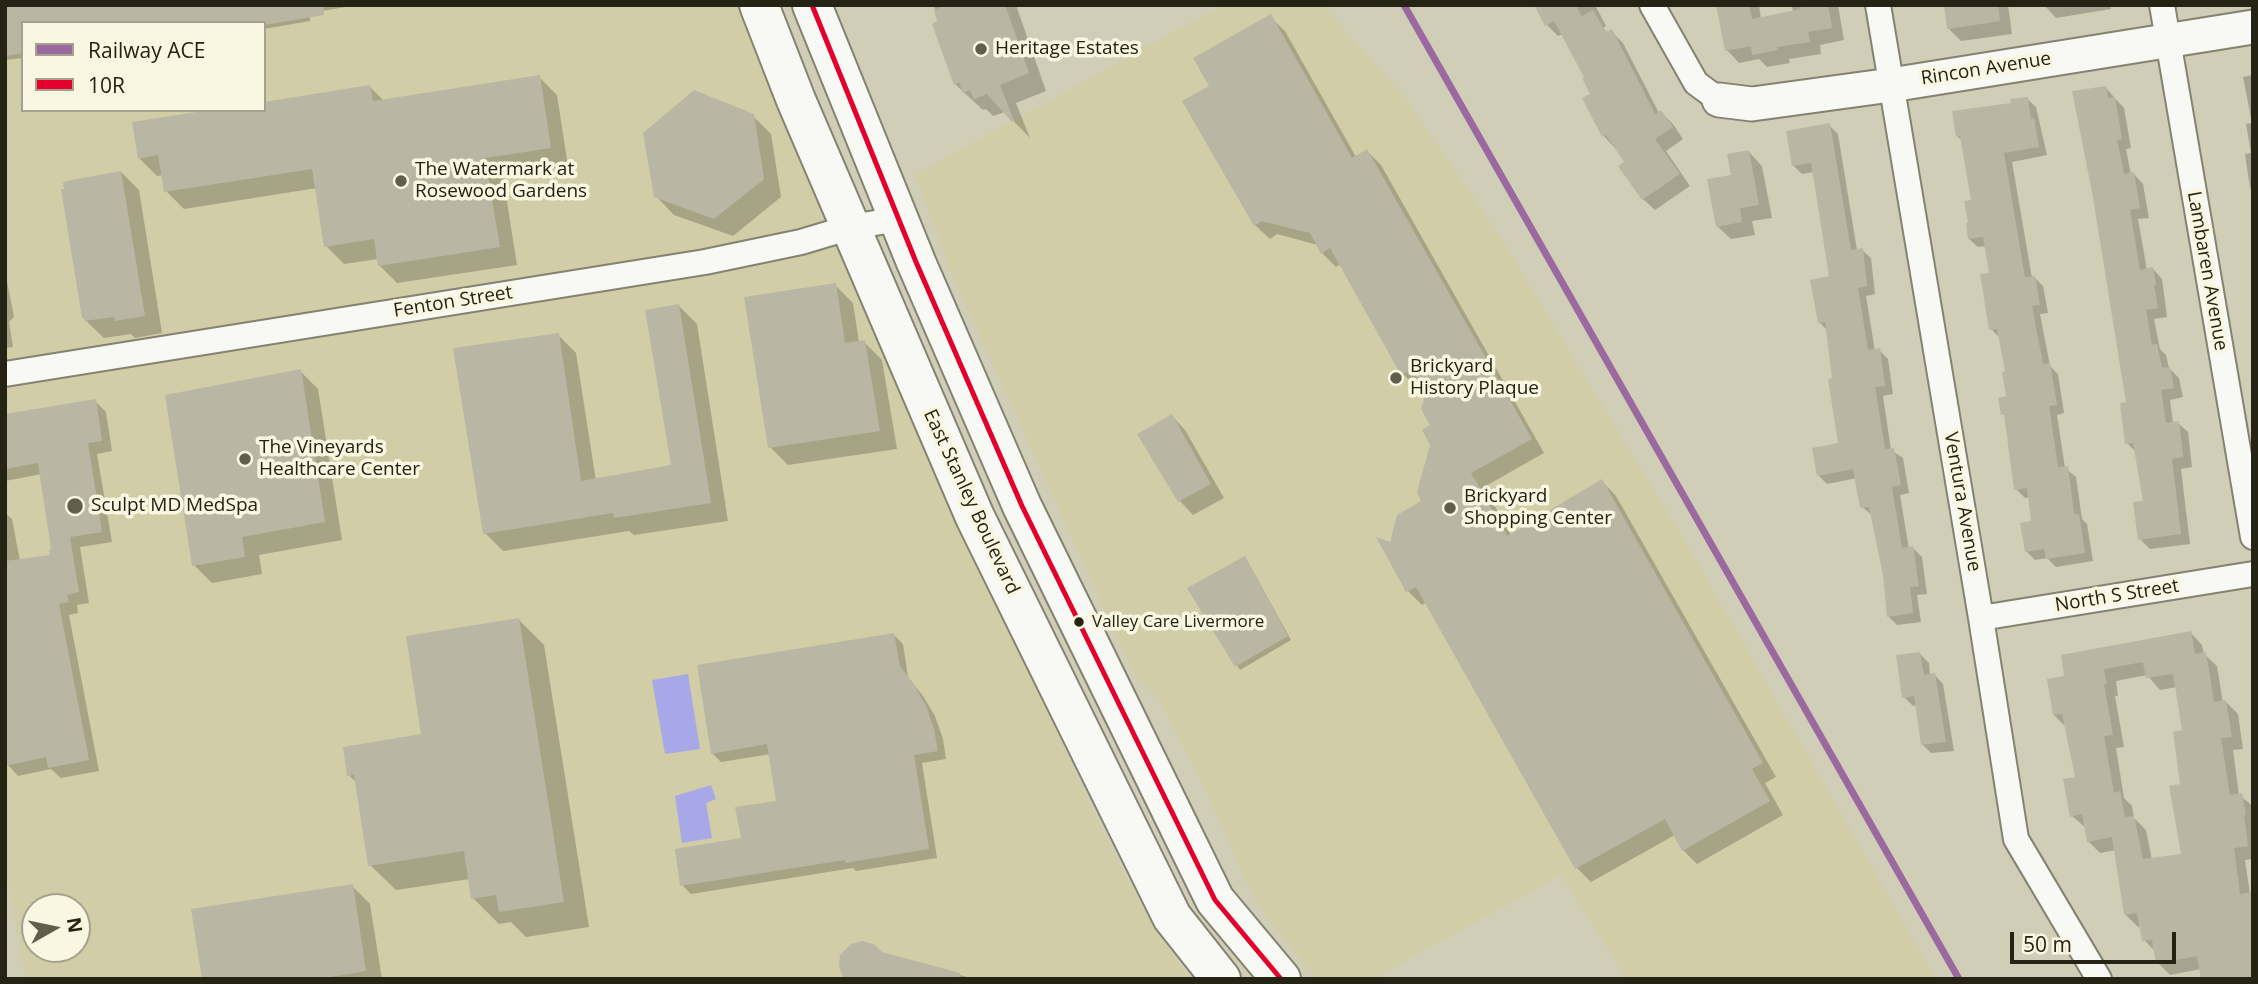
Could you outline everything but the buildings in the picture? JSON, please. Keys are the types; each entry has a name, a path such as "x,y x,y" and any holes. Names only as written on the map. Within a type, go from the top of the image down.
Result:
{"main road":[{"name":"East Stanley Boulevard","path":"759,5 850,227 975,517 1172,917 1221,979"},
{"path":"812,5 899,219 1022,506 1216,900 1281,979"}],"street":[{"path":"1652,5 1696,83 1719,100"},
{"name":"Ventura Avenue","path":"1878,5 1982,618 2016,839 2099,979"},
{"name":"Lambaren Avenue","path":"2162,5 2247,468 2253,537"},
{"name":"Rincon Avenue","path":"1719,100 1752,104 1891,85 2253,27"},
{"name":"Fenton Street","path":"5,374 705,262 801,242 850,227 899,219"},
{"name":"North S Street","path":"1982,618 2253,574"}],"shaded area":[{"path":"5,5 745,5 943,480 1082,788 1119,866 1161,938 1190,979 26,979 23,963 91,963 91,893 21,893 21,953 5,868"},
{"path":"1222,5 1323,5 1406,99 1501,238 1688,546 1936,979 1627,979 1561,875 1373,979 1317,979 1256,903 1208,795 1159,699 1133,672 951,272 915,175"}],"water":[{"path":"688,674 700,749 665,754 652,680"},
{"path":"711,785 716,799 706,803 712,838 682,843 675,796"}],"rail line":[{"name":"ACE","path":"1404,5 1959,979"}],"transit line":[{"name":"10R","path":"812,5 916,262 1022,506 1215,900 1281,979"}],"place":[{"name":"Heritage Estates","path":"981,49"},
{"name":"The Watermark at Rosewood Gardens","path":"401,181"},
{"name":"Brickyard History Plaque","path":"1396,378"},
{"name":"The Vineyards Healthcare Center","path":"245,459"},
{"name":"Sculpt MD MedSpa","path":"75,506"},
{"name":"Brickyard Shopping Center","path":"1450,508"},
{"name":"Valley Care Livermore","path":"1079,622"}]}
